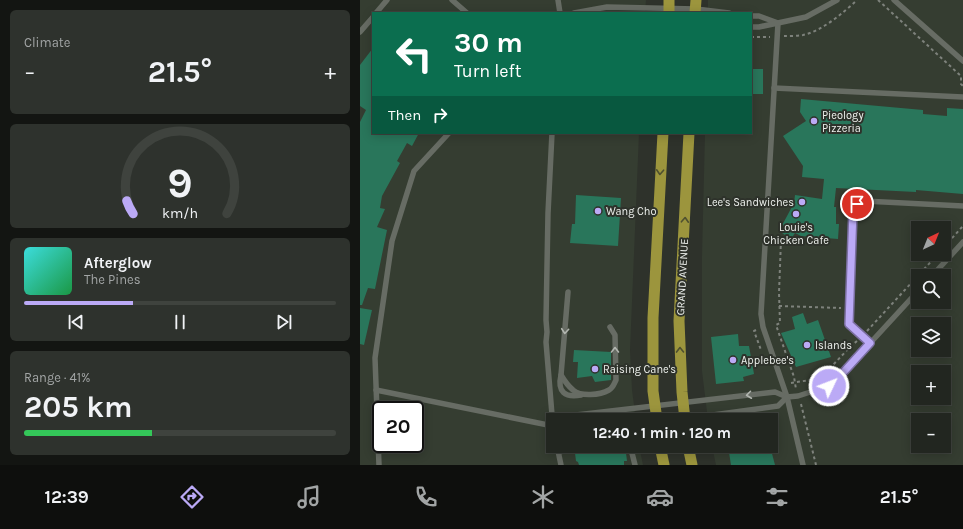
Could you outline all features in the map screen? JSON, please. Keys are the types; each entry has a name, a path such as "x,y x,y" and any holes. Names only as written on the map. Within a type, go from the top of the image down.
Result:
{"main road":[{"path":"656,413 653,391 652,318 663,134"},
{"name":"GRAND AVENUE","path":"683,413 684,402 681,379 679,321 689,134"},
{"path":"661,453 664,465"},
{"path":"689,453 692,465"}],"lane":[{"path":"377,12 388,0"},
{"path":"452,0 466,12"},
{"path":"558,0 560,12"},
{"path":"752,27 806,18 837,0"},
{"path":"894,0 963,61"},
{"path":"580,12 607,7 696,7 724,12"},
{"path":"752,16 759,16 778,23"},
{"path":"360,32 372,18"},
{"path":"778,23 761,314 763,327 787,397 803,465"},
{"path":"774,88 963,97"},
{"path":"379,465 375,358 392,242 414,171 448,134"},
{"path":"552,134 548,213 546,320 546,342 552,413"},
{"path":"870,343 849,324 853,210 857,204 864,201 963,206"},
{"path":"938,269 963,242"},
{"path":"568,292 559,384 561,390 566,395 573,396 593,394 609,390 614,386 616,380 615,335 610,327"},
{"path":"592,413 684,402 701,402 775,392 787,397 798,396 829,386 911,299"},
{"path":"561,375 573,390 582,395"},
{"path":"376,390 546,425"},
{"path":"730,413 778,406 787,397"},
{"path":"559,453 561,465"},
{"path":"632,453 635,465"}],"path":[{"path":"752,37 804,35 838,17 857,0"},
{"path":"878,0 961,76 961,84 963,86"},
{"path":"951,239 963,226"},
{"path":"781,240 779,306 780,323 776,325 794,376 794,382 816,465"},
{"path":"783,384 810,380 821,375 832,366 851,346 855,344 932,261"},
{"path":"779,306 841,308"}],"shaded area":[{"path":"360,0 646,0 645,12 372,12 372,134 639,134 630,350 632,390 635,413 546,413 546,453 640,453 643,465 360,465"},
{"path":"708,0 963,0 963,465 716,465 713,453 778,453 778,413 707,413 702,371 702,256 705,134 752,134 752,12 708,12"}],"building":[{"path":"372,49 372,134 418,134 412,146 407,143 397,161 400,163 382,196 380,208 385,209 377,227 387,230 375,289 368,288 362,305 360,305 360,122 366,110 360,106 360,65"},
{"path":"752,69 763,69 763,94 752,94"},
{"path":"801,99 923,110 923,114 947,116 947,108 963,109 963,194 916,190 916,192 836,188 834,207 836,207 836,224 839,224 838,239 801,236 795,233 791,239 779,231 794,203 795,195 822,199 824,179 802,177 803,166 783,136 806,121 800,112"},
{"name":"Wang Cho","path":"576,195 621,198 618,246 570,243 572,224 575,224"},
{"path":"360,308 372,310 364,345 360,344"},
{"name":"Islands","path":"803,313 807,324 818,320 831,357 796,367 781,333 795,329 792,317"},
{"name":"Applebee's","path":"738,334 739,346 749,346 754,374 743,377 744,381 716,384 711,337"},
{"name":"Raising Cane's","path":"574,350 611,352 611,380 595,382 592,376 577,378 578,362 573,362"},
{"path":"575,453 626,453 627,461 624,461 624,465 579,465 576,461"},
{"path":"729,453 772,453 775,465 731,465"}],"place":[{"name":"Pieology Pizzeria","path":"814,121"},
{"name":"Lee's Sandwiches","path":"802,202"},
{"name":"Wang Cho","path":"598,211"},
{"name":"Louie's Chicken Cafe","path":"796,214"},
{"name":"Islands","path":"807,345"},
{"name":"Applebee's","path":"733,360"},
{"name":"Raising Cane's","path":"595,369"}],"route":[{"path":"829,386 870,343 849,324 853,210 857,204"}]}
